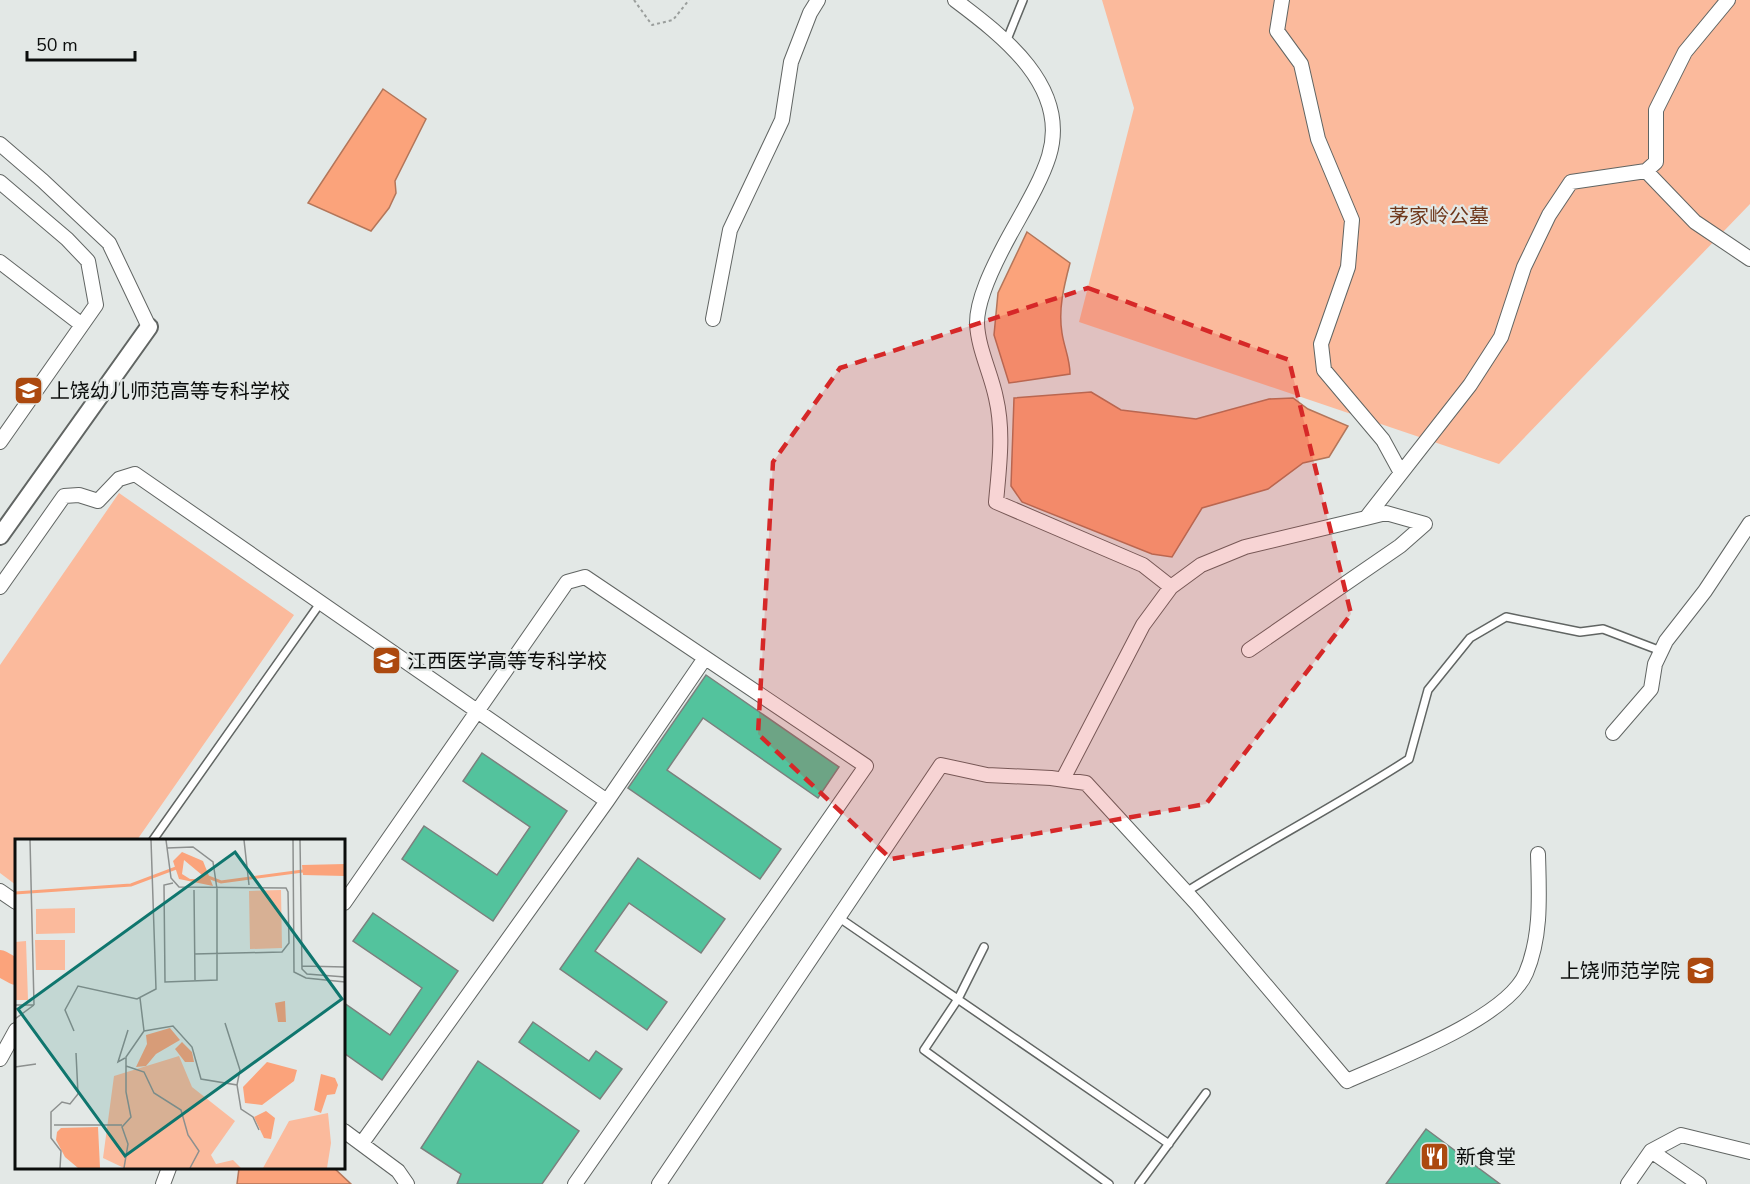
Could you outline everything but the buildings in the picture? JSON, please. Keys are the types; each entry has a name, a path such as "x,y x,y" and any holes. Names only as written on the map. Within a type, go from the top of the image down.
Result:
{"street":[{"path":"713,319 730,230 782,120 791,62 818,0"},
{"path":"955,0 1029,64 1053,114 1049,156 989,274 977,321 983,358 997,399 1000,454 996,502 1143,565 1171,587"},
{"path":"1282,0 1277,31 1301,64 1318,139 1352,220 1348,267 1321,344 1324,370 1383,440 1401,473"},
{"path":"1366,518 1470,385 1501,336 1524,267 1549,215 1571,182 1646,171 1656,162 1656,110 1685,51 1728,0"},
{"path":"0,144 44,181 109,243 149,327 0,536"},
{"path":"1646,171 1695,222 1750,259"},
{"path":"0,182 67,239 88,261 96,305 0,441"},
{"path":"0,262 82,325"},
{"path":"0,587 64,496 79,495 98,501 119,479 135,474 607,801"},
{"path":"1063,779 1143,625 1171,587 1201,565 1245,547 1386,513 1425,524 1400,546 1250,650"},
{"path":"1613,733 1652,690 1655,664 1661,651 1750,523"},
{"path":"345,902 567,582 585,577 866,766 575,1184"},
{"path":"362,1143 607,801 705,658"},
{"path":"659,1184 941,765 987,775 1063,779 1086,783 1186,892 1347,1082 1473,1022 1504,1000 1526,975 1539,926 1538,854"},
{"path":"0,891 15,901"},
{"path":"3,1053 15,1032"},
{"path":"345,1132 398,1171 407,1184"},
{"path":"1629,1184 1651,1151 1681,1136 1750,1152"},
{"path":"1651,1151 1699,1184"},
{"path":"163,1184 168,1169"}],"lane":[{"path":"1006,42 1023,0"},
{"path":"154,839 321,602"},
{"path":"1186,892 1257,848 1345,801 1409,759 1428,690 1470,638 1506,617 1580,632 1603,629 1661,651"},
{"path":"838,917 1168,1144"},
{"path":"984,947 958,999 924,1050 1109,1184"},
{"path":"1139,1184 1206,1093"}],"path":[{"path":"634,0 652,25 673,20 689,0"}],"highlighted area":[{"path":"1088,288 1289,360 1351,614 1206,804 891,859 758,734 773,462 840,368"}],"green space":[{"name":"茅家岭公墓","path":"1102,0 1750,0 1750,204 1499,464 1079,322 1134,108"},
{"path":"119,493 294,615 138,839 15,839 15,884 0,873 0,665"}],"shaded area":[{"path":"383,89 426,119 395,181 396,193 389,208 371,231 308,203"},
{"path":"1027,232 1070,263 1061,315 1070,374 1009,383 994,335 998,293"},
{"path":"1091,392 1121,410 1196,419 1269,399 1293,398 1308,409 1348,426 1329,457 1303,463 1268,489 1202,508 1172,557 1152,554 1022,502 1011,486 1014,398"},
{"path":"239,1169 335,1169 351,1184 237,1184"}],"waterway":[{"path":"0,963 15,971"}],"place":[{"name":"上饶幼儿师范高等专科学校","path":"29,391"},
{"name":"江西医学高等专科学校","path":"386,661"},
{"name":"上饶师范学院","path":"1701,971"},
{"name":"新食堂","path":"1435,1157"}]}
